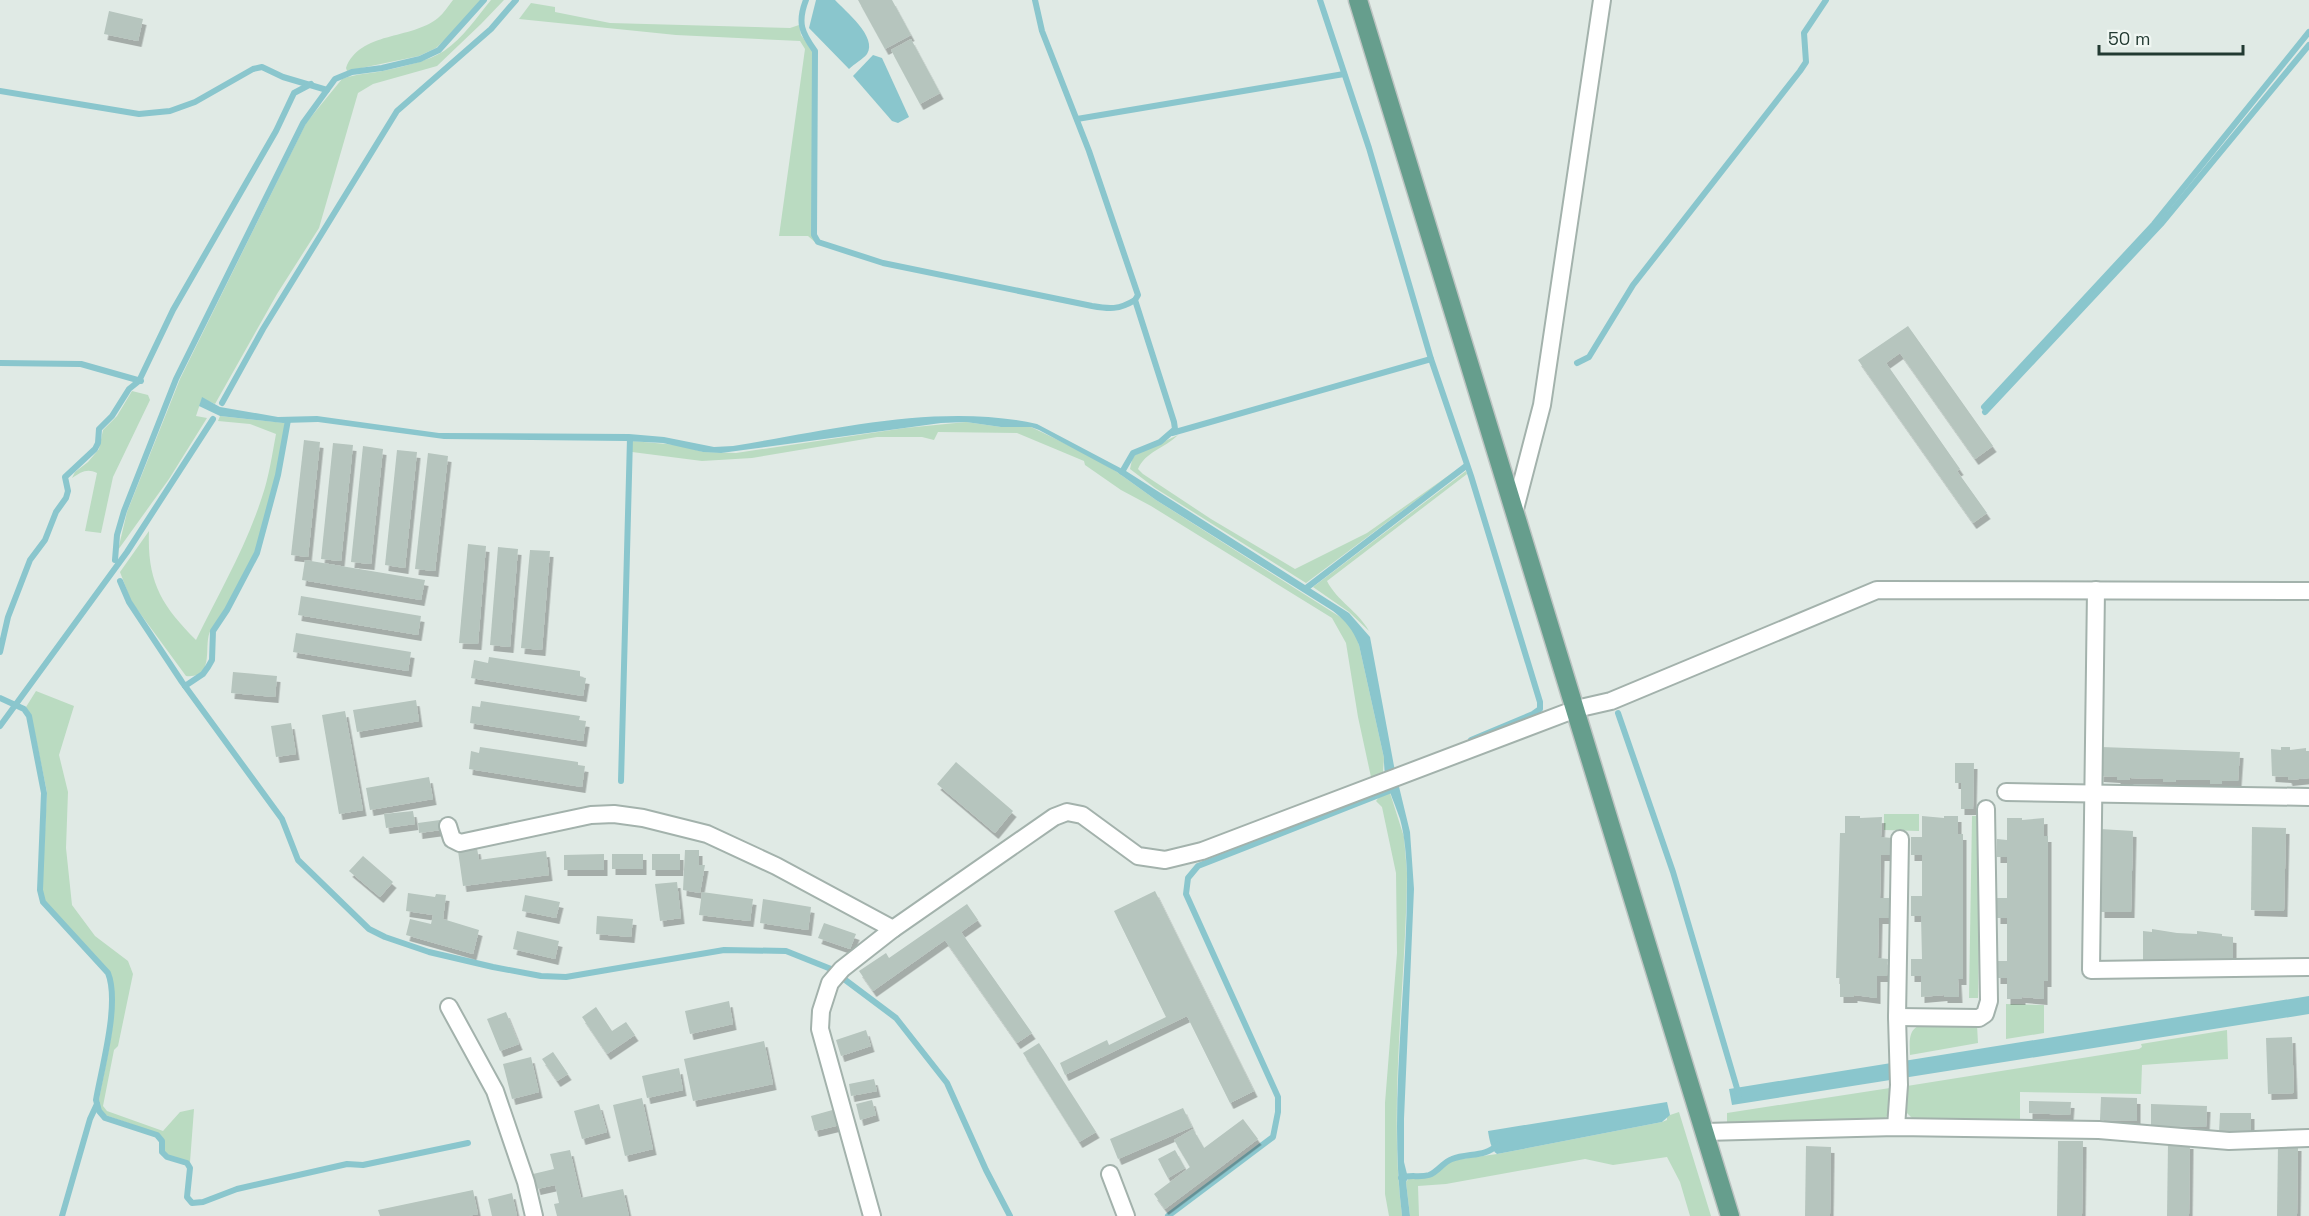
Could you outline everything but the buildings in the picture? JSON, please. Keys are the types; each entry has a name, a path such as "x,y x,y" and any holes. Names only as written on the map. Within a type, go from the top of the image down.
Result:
{"main road":[{"path":"1358,0 1730,1216"}],"street":[{"path":"1515,509 1542,405 1602,0"},
{"path":"872,1216 820,1029 821,1011 830,982 842,969 893,929 1054,817 1067,812 1082,814 1138,856 1165,860 1202,851 1576,709 1611,701 1877,590 2309,591"},
{"path":"2096,590 2091,970 2309,967"},
{"path":"2006,792 2309,797"},
{"path":"1897,1017 1979,1018 1985,1014 1989,1002 1986,808"},
{"path":"448,826 452,838 460,843 591,814 643,818 707,834 776,866 893,929"},
{"path":"1896,1127 1899,1086 1897,1017 1900,839"},
{"path":"449,1007 495,1091 526,1182 534,1216"},
{"path":"1705,1132 1896,1127 2098,1130 2229,1141 2309,1138"},
{"path":"1110,1174 1126,1216"}],"green space":[{"path":"453,0 481,0 436,48 419,56 347,71 346,68 353,56 362,48 387,37 427,25 440,16"},
{"path":"491,0 504,0 437,66 373,84 358,93 319,228 277,294 215,404 202,398 196,416 207,418 169,479 118,550 127,512 180,379 306,123 342,79 409,65 438,55 457,40"},
{"path":"531,3 555,7 555,12 610,23 790,28 799,25 801,35 813,52 812,235 816,243 808,236 779,236 805,49 800,41 676,35 519,19"},
{"path":"132,391 148,395 150,400 113,477 101,533 85,531 97,473 84,471 72,478 75,472 99,449 103,430 117,416"},
{"path":"220,416 285,423 270,503 256,550 236,592 211,630 207,659 202,672 186,676 131,601 120,572 149,531 151,564 159,591 174,615 196,640 256,516 267,482 276,434 250,424 218,421"},
{"path":"966,422 1001,427 1031,427 1089,455 1345,620 1354,631 1359,645 1384,758 1383,772 1371,777 1346,643 1332,618 1151,506 1121,490 1085,465 1084,461 1017,433 938,432 934,440 922,437 877,437 752,458 702,461 632,452 632,441 678,445 703,452 736,453 905,428"},
{"path":"1178,435 1145,458 1138,469 1211,519 1295,569 1367,533 1462,466 1306,583 1155,488 1130,469 1135,455"},
{"path":"1466,471 1467,474 1327,581 1369,631 1349,612 1313,587"},
{"path":"36,691 74,706 59,755 68,792 66,848 72,905 95,936 128,961 133,974 103,1106 107,1111 163,1131 180,1112 194,1109 190,1162 167,1155 163,1151 164,1141 157,1133 105,1115 100,1110 99,1100 113,1018 113,985 110,972 45,901 42,889 47,792 31,715 26,707"},
{"path":"1390,793 1404,837 1407,873 1397,1088 1398,1174 1402,1216 1389,1216 1385,1194 1385,1103 1397,953 1396,873 1382,807 1376,801 1380,796"},
{"path":"1884,814 1919,814 1919,831 1884,830"},
{"path":"1972,816 1981,816 1978,998 1969,998"},
{"path":"2006,1004 2044,1005 2044,1033 2006,1039"},
{"path":"1923,1024 1977,1025 1978,1043 1910,1055 1912,1032"},
{"path":"2227,1030 2228,1059 2142,1065 2141,1094 2020,1092 2020,1120 1915,1121 1906,1112 1907,1086 2139,1049 2142,1047 2141,1044"},
{"path":"1890,1088 1890,1114 1882,1120 1727,1122 1727,1113"},
{"path":"1679,1112 1711,1216 1690,1216 1680,1182 1667,1157 1613,1165 1585,1159 1446,1184 1418,1186 1419,1216 1410,1216 1406,1182 1411,1176 1428,1177 1444,1164 1454,1160 1497,1154 1662,1122 1667,1120 1667,1116"}],"water":[{"path":"816,0 835,0 859,25 868,40 867,54 849,69 809,28"},
{"path":"873,55 882,58 909,117 898,123 892,121 853,76"},
{"path":"202,397 220,407 278,417 317,416 439,433 629,434 664,437 714,447 733,446 846,426 924,417 1000,418 1037,424 1126,471 1349,613 1370,637 1394,766 1410,832 1414,889 1404,1162 1408,1178 1406,1182 1410,1216 1402,1216 1397,1130 1406,916 1407,873 1404,839 1387,781 1359,645 1349,626 1333,611 1156,500 1117,472 1031,427 1001,427 966,422 941,423 721,453 703,452 663,443 444,439 318,422 283,423 220,416 199,406"},
{"path":"2309,996 2309,1014 1732,1105 1729,1089"},
{"path":"1667,1102 1670,1115 1662,1122 1497,1154 1489,1137 1488,1131"}],"waterway":[{"path":"115,560 117,535 124,511 176,379 303,123 335,79 352,72 420,59 439,50 484,0"},
{"path":"222,403 263,329 397,111 491,29 516,0"},
{"path":"806,0 801,21 802,27 815,51 814,235 818,242 883,263 1092,306 1114,308 1135,300"},
{"path":"1035,0 1042,31 1089,151 1138,295 1135,300 1174,422 1175,429 1160,442 1133,453 1122,472"},
{"path":"1320,0 1369,148 1431,359 1471,476 1540,702 1540,709 1533,714 1471,740"},
{"path":"1577,363 1589,357 1633,285 1800,71 1806,62 1804,33 1826,0"},
{"path":"1984,407 2154,224 2309,32"},
{"path":"1985,412 2161,224 2309,45"},
{"path":"0,91 139,114 170,111 195,102 253,69 262,67 283,77 327,90"},
{"path":"1077,119 1344,74"},
{"path":"0,652 8,617 30,560 45,540 56,512 66,498 68,491 65,477 95,449 99,429 112,416 129,389 139,381 173,310 276,131 294,93 311,84"},
{"path":"1172,433 1431,359"},
{"path":"0,363 81,364 141,381"},
{"path":"0,726 127,552 213,419"},
{"path":"185,686 203,674 212,660 213,631 227,610 257,553 278,475 288,420"},
{"path":"621,781 630,438"},
{"path":"1305,589 1466,466"},
{"path":"120,581 129,602 182,682 282,819 298,860 369,929 429,952 541,976 566,977 724,950 786,951 831,969"},
{"path":"0,698 24,709 29,716 44,793 40,890 43,902 108,973 111,986 111,1017 96,1100 99,1111 105,1118 157,1135 162,1141 162,1152 167,1157 187,1163 190,1168 187,1197 192,1203 203,1202 237,1189 347,1164 363,1165 468,1143"},
{"path":"1618,713 1673,872 1739,1095"},
{"path":"1168,1216 1273,1137 1278,1112 1278,1097 1186,894 1188,878 1198,866 1394,789"},
{"path":"844,979 896,1018 947,1083 986,1170 1010,1216"},
{"path":"62,1216 90,1119 97,1104"},
{"path":"1401,1178 1429,1175 1452,1159 1482,1153 1497,1145"}]}
